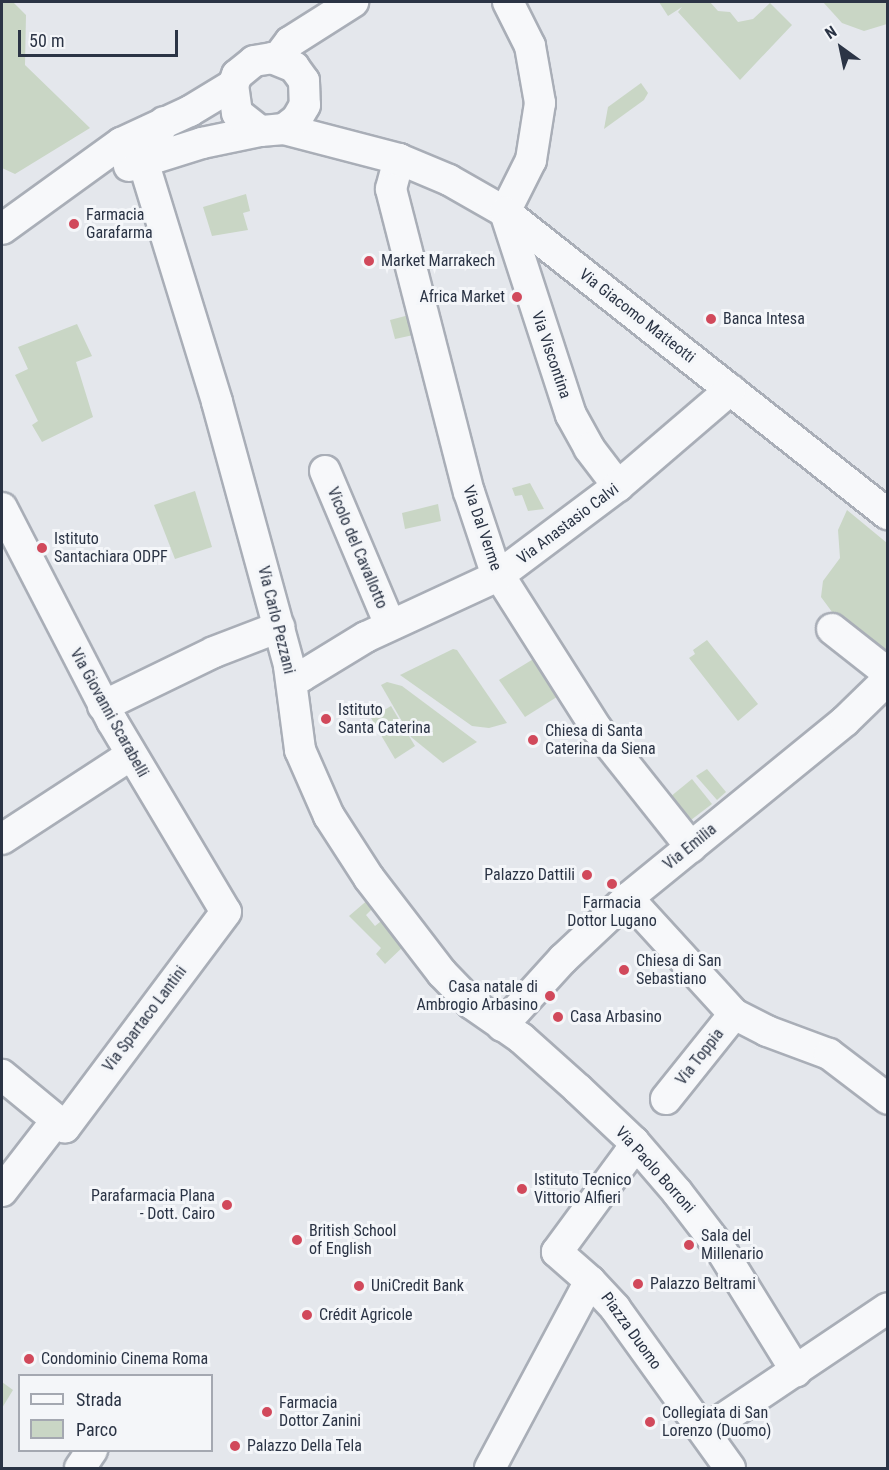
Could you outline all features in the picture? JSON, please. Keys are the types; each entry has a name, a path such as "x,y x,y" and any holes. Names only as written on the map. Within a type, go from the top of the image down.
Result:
{"street":[{"path":"272,130 302,112 294,74 318,24 353,2"},
{"path":"505,212 531,160 540,103 530,46 508,2"},
{"name":"Via Giacomo Matteotti","path":"368,149 332,124 294,74 254,61 237,75 233,85 237,113 272,130 368,149 399,159 430,171 505,212 888,515"},
{"name":"Via Giacomo Matteotti","path":"2,228 49,199 121,143 233,85"},
{"path":"142,161 164,122"},
{"name":"Via Giacomo Matteotti","path":"49,199 142,161 272,130"},
{"name":"Via Dal Verme","path":"399,159 391,189 471,501 498,576 597,729 691,847"},
{"name":"Via Carlo Pezzani","path":"142,161 217,402 279,627 291,678 300,750 338,832 424,952 472,1004 502,1026"},
{"name":"Via Viscontina","path":"505,212 571,415 584,441 618,486"},
{"name":"Via Anastasio Calvi","path":"291,678 302,676 390,625 498,576 618,486 730,390"},
{"name":"Vicolo del Cavallotto","path":"325,471 390,625"},
{"name":"Via Giovanni Scarabelli","path":"2,508 103,706 226,912"},
{"path":"103,706 214,652 279,627"},
{"path":"832,629 888,673"},
{"name":"Via Emilia","path":"502,1026 563,959 628,898 845,722 888,679"},
{"path":"2,838 131,755"},
{"path":"628,898 734,1014 767,1031 829,1054 888,1099"},
{"name":"Via Spartaco Lantini","path":"2,1191 61,1124 226,912"},
{"name":"Via Toppia","path":"666,1099 734,1014"},
{"name":"Via Paolo Borroni","path":"502,1026 634,1142 720,1248 796,1371"},
{"path":"2,1075 61,1124"},
{"path":"590,1281 557,1252 629,1154 634,1142"},
{"name":"Piazza Duomo","path":"490,1468 590,1281 598,1286 730,1468"},
{"path":"705,1431 888,1308"},
{"path":"80,1468 91,1452"}],"green space":[{"path":"2,2 13,2 26,15 25,65 90,128 15,174 2,168"},
{"path":"659,2 710,2 718,11 730,12 738,22 753,19 770,3 792,25 740,80 678,12 682,7 668,16"},
{"path":"823,2 887,2 887,24 864,31 842,23"},
{"path":"641,83 648,93 644,100 604,129 608,107"},
{"path":"246,194 250,211 243,213 248,230 212,236 203,207"},
{"path":"413,314 418,334 395,339 390,320"},
{"path":"77,324 92,356 76,362 93,417 42,442 32,425 38,421 15,375 28,369 18,347"},
{"path":"530,483 544,509 528,511 522,495 515,496 512,488"},
{"path":"195,491 212,547 175,559 154,505"},
{"path":"438,504 441,521 405,529 402,513"},
{"path":"847,510 887,543 888,647 883,654 835,616 821,597 823,581 840,558 838,530"},
{"path":"707,640 758,704 738,721 689,658 695,654 693,650"},
{"path":"453,649 457,650 507,723 489,728 472,726 400,675"},
{"path":"535,658 560,695 525,717 499,680"},
{"path":"387,682 402,686 477,742 443,763 411,737 381,685"},
{"path":"391,706 415,746 395,759 371,718"},
{"path":"707,769 726,792 717,800 696,776"},
{"path":"692,779 712,804 691,820 670,797"},
{"path":"370,898 375,906 366,915 375,926 385,918 406,944 385,964 376,954 381,948 349,916"},
{"path":"2,1382 13,1390 2,1408"}],"place":[{"name":"Farmacia Garafarma","path":"74,224"},
{"name":"Market Marrakech","path":"369,261"},
{"name":"Africa Market","path":"517,297"},
{"name":"Banca Intesa","path":"711,319"},
{"name":"Istituto Santachiara ODPF","path":"42,548"},
{"name":"Istituto Santa Caterina","path":"326,719"},
{"name":"Chiesa di Santa Caterina da Siena","path":"533,740"},
{"name":"Palazzo Dattili","path":"587,875"},
{"name":"Farmacia Dottor Lugano","path":"612,884"},
{"name":"Chiesa di San Sebastiano","path":"624,970"},
{"name":"Casa natale di Ambrogio Arbasino","path":"550,996"},
{"name":"Casa Arbasino","path":"558,1017"},
{"name":"Istituto Tecnico Vittorio Alfieri","path":"522,1189"},
{"name":"Parafarmacia Plana - Dott. Cairo","path":"227,1205"},
{"name":"British School of English","path":"297,1240"},
{"name":"Sala del Millenario","path":"689,1245"},
{"name":"Palazzo Beltrami","path":"638,1284"},
{"name":"UniCredit Bank","path":"359,1286"},
{"name":"Crédit Agricole","path":"307,1315"},
{"name":"Condominio Cinema Roma","path":"29,1359"},
{"name":"Farmacia Dottor Zanini","path":"267,1412"},
{"name":"Collegiata di San Lorenzo (Duomo)","path":"650,1422"},
{"name":"Palazzo Della Tela","path":"235,1446"}]}
